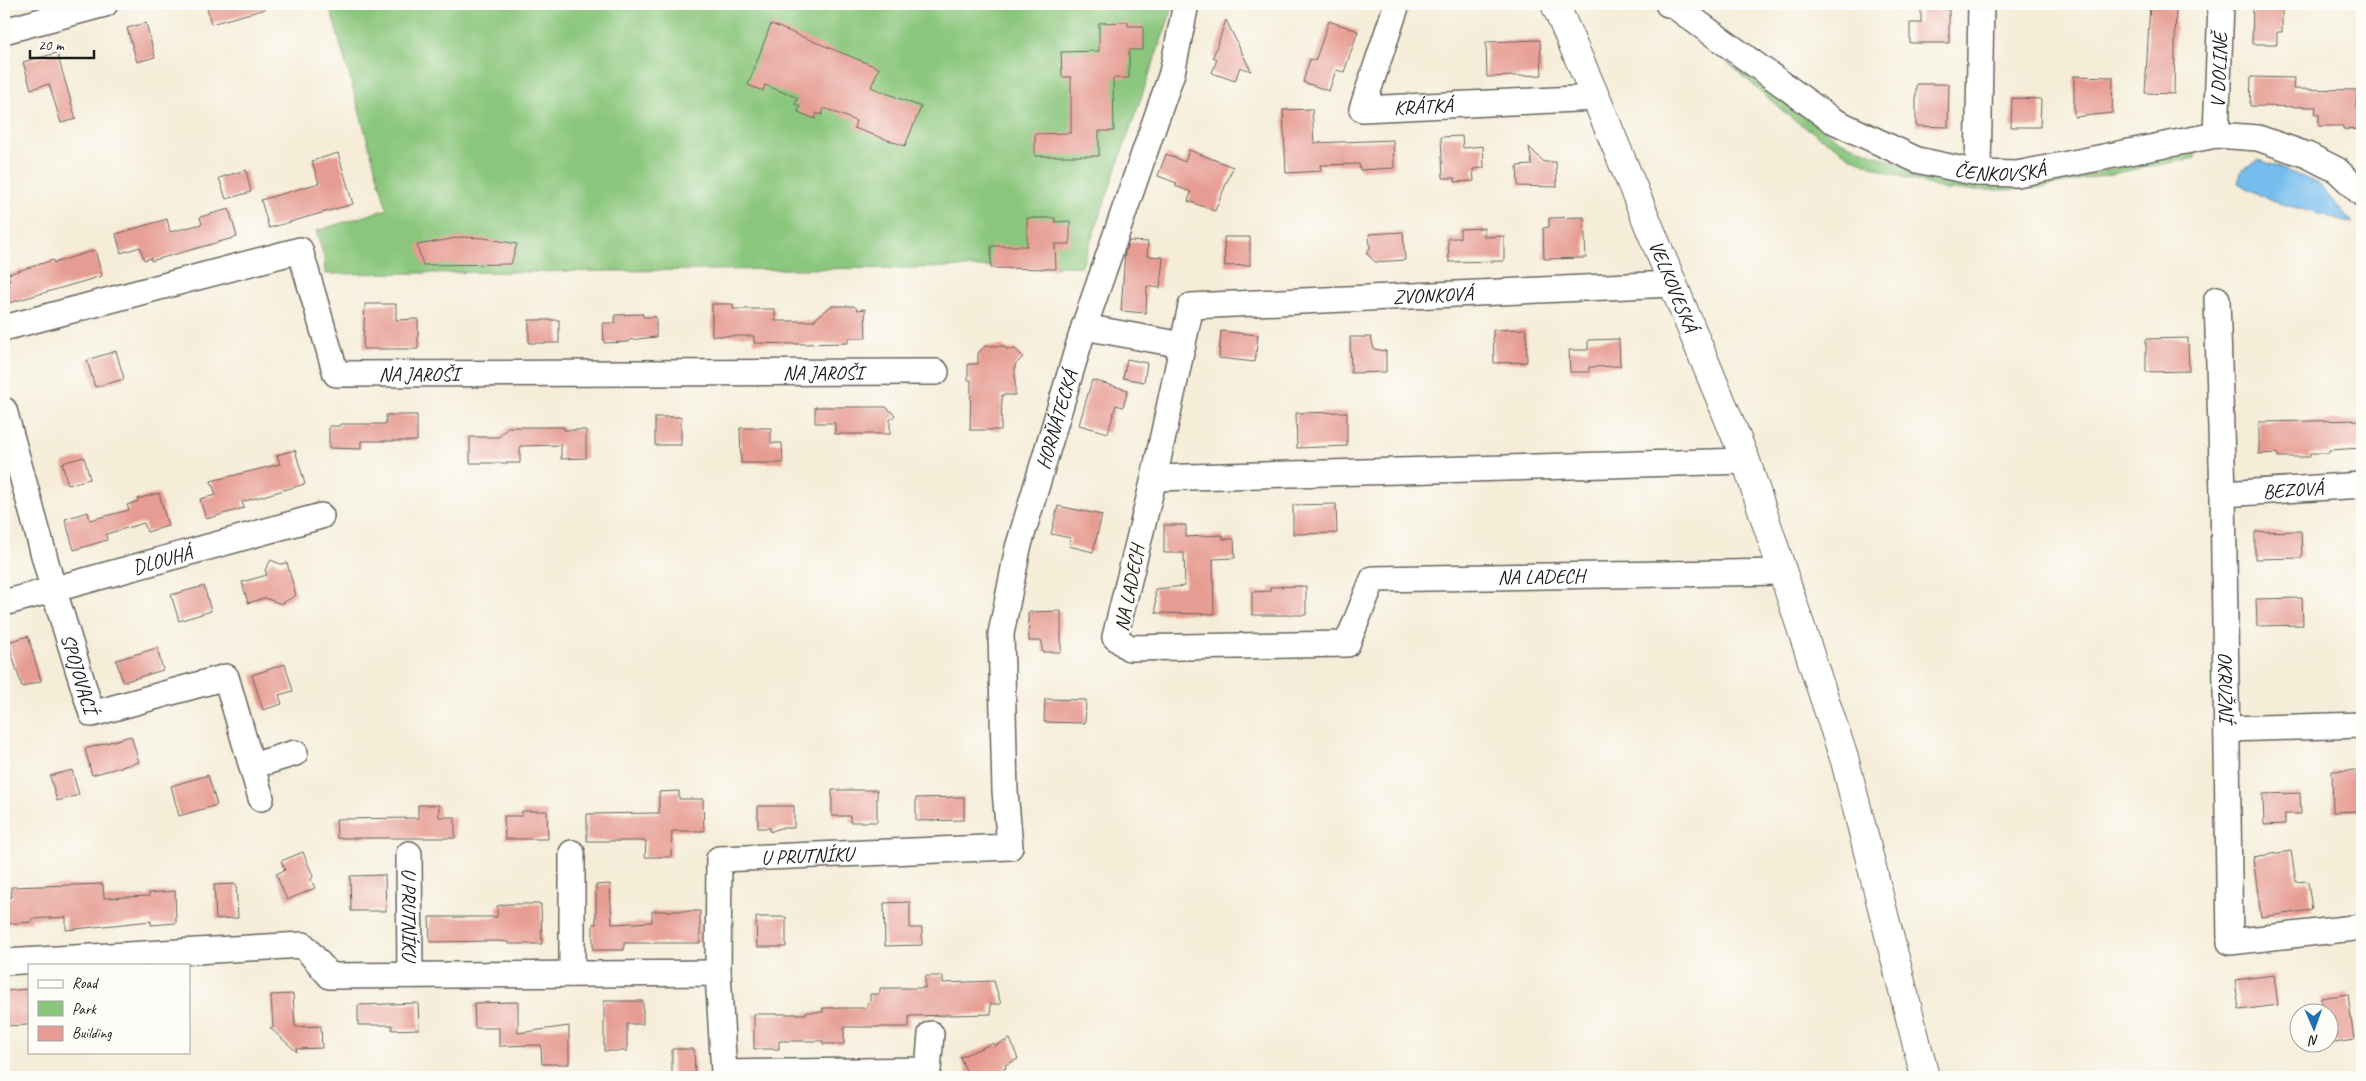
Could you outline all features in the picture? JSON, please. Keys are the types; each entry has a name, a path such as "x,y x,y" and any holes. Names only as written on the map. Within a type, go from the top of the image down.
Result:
{"street":[{"path":"4,31 105,4"},
{"name":"HORŇÁTECKÁ","path":"1010,847 1005,791 1001,634 1018,548 1084,327 1172,73 1186,4"},
{"name":"KRÁTKÁ","path":"1397,4 1362,109 1596,98"},
{"name":"VELKOVESKÁ","path":"1555,4 1596,98 1746,461 1844,761 1925,1077"},
{"name":"ČENKOVSKÁ","path":"1671,4 1832,120 1917,160 1978,173 2017,174 2216,136 2258,138 2308,155 2336,170 2362,194"},
{"path":"1978,173 1981,4"},
{"name":"V DOLINĚ","path":"2216,136 2221,4"},
{"name":"NA JAROŠI","path":"4,328 300,250 336,374 936,372"},
{"name":"ZVONKOVÁ","path":"1183,346 1191,306 1672,284"},
{"name":"OKRUŽNÍ","path":"2217,299 2230,942 2362,927"},
{"path":"1084,327 1183,346 1154,478 1746,461"},
{"name":"SPOJOVACÍ","path":"4,410 92,714 226,677 261,798"},
{"name":"NA LADECH","path":"1154,478 1115,637 1129,648 1347,644 1373,578 1783,572"},
{"name":"BEZOVÁ","path":"2222,494 2362,484"},
{"name":"DLOUHÁ","path":"4,603 321,516"},
{"path":"2227,729 2362,725"},
{"path":"252,766 295,754"},
{"name":"U PRUTNÍKU","path":"931,1034 928,1070 724,1073 718,973 719,859 1010,847"},
{"path":"572,853 572,974"},
{"name":"U PRUTNÍKU","path":"409,854 410,975"},
{"name":"U PRUTNÍKU","path":"4,962 303,945 330,976 718,973"}],"green space":[{"path":"329,4 1174,4 1082,266 325,274 324,257 316,231 387,209"},
{"path":"1726,61 1840,141 1920,172 1952,181 2005,184 2060,180 2196,151 2195,158 2038,188 1946,190 1884,171 1853,158 1791,118"}],"water":[{"path":"2259,160 2316,182 2353,223 2271,201 2238,183 2242,169"}],"building":[{"path":"206,4 264,4 265,9 211,24"},
{"path":"1921,4 1949,4 1949,43 1910,43 1910,23 1921,23"},
{"path":"2150,4 2176,4 2174,94 2145,93"},
{"path":"2253,4 2278,4 2278,8 2282,9 2282,32 2277,32 2277,44 2252,44"},
{"path":"1226,20 1251,71 1240,67 1235,81 1212,73 1217,59 1213,57"},
{"path":"1329,21 1358,31 1344,72 1336,70 1329,91 1303,82 1310,59 1315,61"},
{"path":"1128,22 1128,26 1143,26 1143,50 1129,50 1129,78 1113,78 1114,131 1099,131 1099,156 1035,156 1035,134 1071,133 1071,77 1062,77 1061,52 1099,51 1099,23"},
{"path":"146,23 155,57 137,62 127,28"},
{"path":"771,24 879,68 871,87 921,107 905,146 854,128 856,121 824,108 822,115 817,113 815,119 798,112 800,106 795,104 798,98 765,85 763,91 748,85"},
{"path":"1540,40 1542,75 1487,77 1486,42"},
{"path":"57,53 76,119 61,123 49,84 31,89 23,62"},
{"path":"2074,76 2113,77 2112,113 2074,117"},
{"path":"2251,77 2294,78 2293,89 2357,90 2356,106 2362,107 2362,130 2343,129 2343,126 2319,126 2319,114 2315,114 2316,107 2250,106"},
{"path":"1916,84 1949,84 1948,127 1916,126"},
{"path":"2012,98 2041,99 2040,127 2011,127"},
{"path":"1312,109 1314,143 1393,140 1394,168 1360,170 1359,164 1320,165 1321,171 1286,173 1283,110"},
{"path":"1462,136 1463,148 1483,146 1484,168 1473,169 1474,181 1455,182 1455,178 1443,178 1441,137"},
{"path":"1529,147 1544,162 1556,162 1557,187 1518,186 1517,166 1532,165"},
{"path":"1189,150 1233,167 1215,211 1188,201 1191,192 1175,186 1177,183 1158,176 1166,154 1185,162"},
{"path":"338,153 353,204 269,228 261,200 319,183 312,161"},
{"path":"246,170 251,192 226,199 219,178"},
{"path":"229,209 237,237 151,261 151,258 144,260 140,247 121,253 116,234 167,219 170,232 202,224 200,217"},
{"path":"1584,217 1586,258 1544,259 1543,228 1549,227 1549,218"},
{"path":"1027,218 1055,218 1055,222 1070,221 1070,244 1055,244 1056,269 991,268 991,246 1027,246"},
{"path":"1484,228 1484,237 1504,236 1504,261 1449,262 1448,238 1460,238 1460,229"},
{"path":"1403,232 1405,260 1375,262 1366,253 1370,248 1369,234"},
{"path":"462,237 484,238 517,244 511,264 423,265 417,245"},
{"path":"1224,237 1250,237 1250,265 1225,266"},
{"path":"1129,241 1148,242 1147,256 1163,257 1160,288 1147,286 1146,313 1121,311 1125,251"},
{"path":"95,250 102,276 9,303 4,286 4,283 10,281 8,274 53,260 54,263"},
{"path":"365,304 396,304 396,320 418,319 418,349 363,349"},
{"path":"712,304 733,304 733,309 775,309 775,321 813,321 831,306 854,306 858,310 865,309 866,338 848,338 848,343 798,344 754,343 754,336 712,336"},
{"path":"643,314 643,317 656,317 656,337 629,340 629,342 604,343 603,323 615,323 615,315"},
{"path":"529,320 559,320 559,343 529,343"},
{"path":"1526,329 1527,362 1494,363 1493,330"},
{"path":"1221,331 1258,335 1255,362 1219,358"},
{"path":"1350,337 1371,337 1374,349 1386,351 1386,372 1351,373"},
{"path":"2188,338 2189,371 2146,372 2146,339"},
{"path":"1619,339 1620,366 1589,367 1589,372 1570,372 1569,350 1588,350 1588,340"},
{"path":"985,346 1003,346 1007,349 1015,349 1023,357 1015,365 1015,395 1002,395 1001,430 970,430 971,380 968,380 968,364 978,364 978,353"},
{"path":"116,351 124,379 95,387 87,360"},
{"path":"1127,359 1147,363 1144,382 1123,378"},
{"path":"1092,380 1128,390 1123,407 1116,405 1108,433 1079,425"},
{"path":"815,407 886,407 895,415 890,420 890,434 835,434 835,423 815,423"},
{"path":"1347,412 1347,446 1297,448 1296,413"},
{"path":"386,415 417,415 417,441 361,441 361,449 329,448 329,426 340,426 340,424 386,424"},
{"path":"655,417 681,417 681,445 655,445"},
{"path":"2362,420 2362,448 2329,450 2329,453 2310,453 2310,457 2278,457 2278,453 2259,454 2259,422"},
{"path":"508,427 564,427 564,430 586,430 586,458 561,459 561,445 520,446 520,463 470,463 470,437 499,437"},
{"path":"740,428 771,428 771,443 782,443 783,463 741,463"},
{"path":"295,450 305,484 242,502 244,508 206,519 200,499 216,495 211,481 280,464 277,455"},
{"path":"84,457 90,479 68,485 62,463"},
{"path":"159,493 168,526 147,532 144,523 106,534 107,540 74,550 65,519 88,512 90,520 129,510 127,505 138,501 137,499"},
{"path":"1336,504 1337,533 1293,534 1293,505"},
{"path":"1058,506 1102,515 1093,552 1069,546 1071,538 1051,534"},
{"path":"1164,525 1186,525 1186,537 1223,535 1223,539 1234,539 1235,558 1213,559 1214,614 1156,613 1155,589 1185,586 1184,553 1164,553"},
{"path":"2301,531 2302,558 2255,559 2255,532"},
{"path":"271,560 280,564 287,563 296,595 281,604 265,598 248,603 242,582 267,575 265,570"},
{"path":"204,586 211,611 179,621 171,595"},
{"path":"1306,586 1306,615 1252,615 1252,592 1270,591 1270,587"},
{"path":"2302,598 2303,625 2257,626 2256,599"},
{"path":"1061,611 1061,652 1042,652 1042,641 1029,641 1028,612"},
{"path":"28,636 41,681 22,687 8,642"},
{"path":"157,648 163,670 123,682 116,660"},
{"path":"285,664 293,691 279,695 282,704 263,710 252,675"},
{"path":"1045,699 1086,700 1085,723 1044,722"},
{"path":"131,736 139,762 92,775 85,749"},
{"path":"72,770 79,795 57,801 50,776"},
{"path":"2358,770 2358,785 2362,785 2362,811 2333,812 2332,771"},
{"path":"208,775 217,805 179,816 171,786"},
{"path":"832,790 877,790 877,822 850,822 850,816 832,816"},
{"path":"679,791 679,799 703,799 704,831 672,831 671,857 645,857 646,841 587,841 587,814 659,813 659,792"},
{"path":"2300,793 2301,814 2285,814 2285,824 2264,825 2263,794"},
{"path":"964,797 964,820 916,821 916,798"},
{"path":"418,805 439,805 439,817 455,817 455,838 337,838 336,819 418,818"},
{"path":"758,806 794,806 794,828 780,828 770,832 770,828 758,828"},
{"path":"522,811 547,811 548,839 505,839 504,816 522,816"},
{"path":"2291,851 2296,882 2308,881 2312,910 2261,917 2253,857"},
{"path":"303,852 313,876 311,880 315,888 287,900 276,874 285,870 281,861"},
{"path":"385,875 386,911 351,911 350,876"},
{"path":"103,884 104,898 149,896 149,893 175,891 176,923 151,925 151,921 66,930 66,917 32,919 32,922 4,924 4,898 12,897 11,887"},
{"path":"236,884 238,918 216,919 214,885"},
{"path":"610,884 612,924 652,922 652,911 700,911 700,943 624,943 624,950 593,950 593,924 596,924 596,885"},
{"path":"910,902 910,928 922,928 922,945 885,946 884,903"},
{"path":"507,904 541,904 542,944 508,944 508,942 497,941 430,942 429,917 497,917 497,906"},
{"path":"756,917 786,917 786,947 757,947"},
{"path":"2274,975 2278,1005 2239,1010 2235,980"},
{"path":"925,976 943,976 943,983 994,981 1001,1004 990,1004 991,1014 909,1016 909,1027 844,1027 844,1044 823,1044 823,1041 779,1041 779,1049 754,1049 754,1014 806,1014 806,1012 823,1012 823,1008 867,1008 867,1003 870,1003 870,994 880,994 880,988 925,988"},
{"path":"28,989 28,1025 4,1026 4,991"},
{"path":"293,994 295,1027 321,1026 322,1048 296,1049 297,1052 270,1028 273,1028 271,995"},
{"path":"2348,994 2354,1040 2338,1042 2338,1004 2322,1004 2321,998"},
{"path":"604,1001 643,1001 643,1024 627,1024 627,1051 604,1051"},
{"path":"518,1002 518,1033 569,1026 569,1064 542,1064 541,1045 499,1046 499,1028 475,1028 474,1003"},
{"path":"418,1003 419,1029 392,1030 392,1025 358,1025 358,1005"},
{"path":"1010,1039 1018,1059 1005,1065 1006,1068 984,1077 969,1077 960,1057 994,1043 994,1046"},
{"path":"672,1049 694,1049 695,1077 672,1077"}]}
